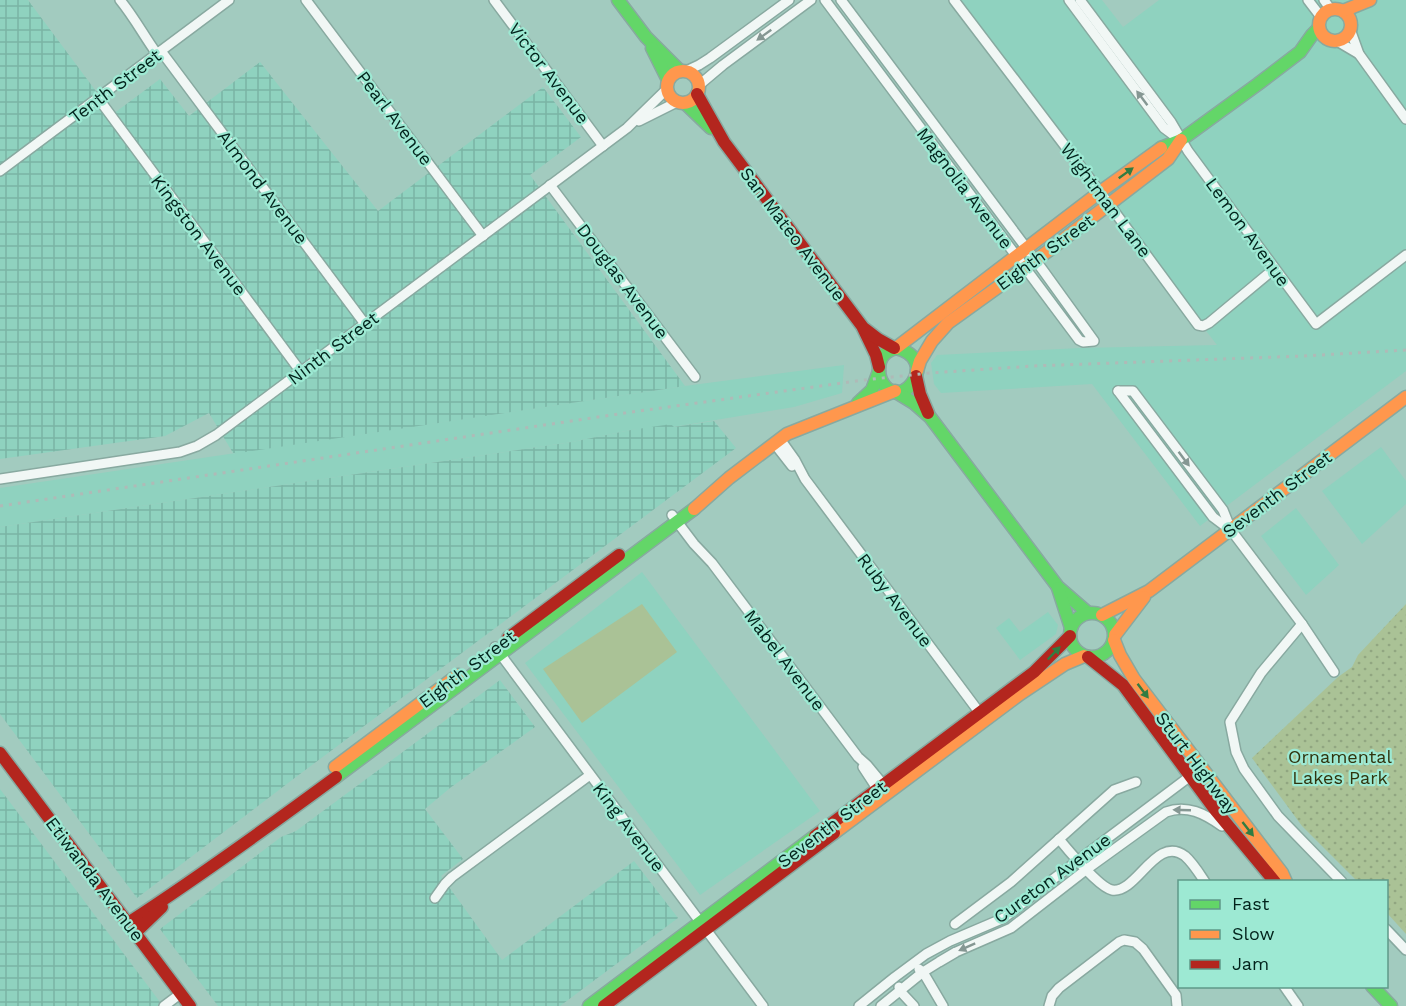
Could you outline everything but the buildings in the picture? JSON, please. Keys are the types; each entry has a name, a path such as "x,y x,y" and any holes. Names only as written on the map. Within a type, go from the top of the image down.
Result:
{"main road":[{"path":"618,0 646,37 683,71 695,76 698,90 690,101 681,102 672,99 646,37"},
{"path":"1328,13 1367,2"},
{"path":"1328,13 1321,33 1332,40 1346,37 1367,2"},
{"path":"1328,13 1349,18 1351,26"},
{"name":"Eighth Street","path":"1300,52 1328,13"},
{"name":"Eighth Street","path":"917,373 922,357 935,335 948,323 957,308 1022,253 1160,148 1181,140 1300,52 1332,40"},
{"path":"668,85 671,76 683,71"},
{"name":"San Mateo Avenue","path":"698,90 724,142"},
{"name":"San Mateo Avenue","path":"681,102 724,142 862,326 876,355 879,369"},
{"name":"Eighth Street","path":"895,348 1030,264 1168,159 1181,140"},
{"name":"San Mateo Avenue","path":"862,326 878,339 895,348"},
{"path":"930,417 920,394 916,363 912,355 905,350 895,348 889,351 882,357 879,369 881,378 888,389 914,403 930,417 1058,587 1088,613"},
{"name":"Eighth Street","path":"853,407 872,390 879,369"},
{"path":"895,392 908,388 917,373"},
{"name":"Eighth Street","path":"131,928 210,867 258,826 677,517 701,494 729,478 777,441 796,430 895,392"},
{"name":"Seventh Street","path":"1102,615 1149,591 1406,398"},
{"path":"1058,587 1073,647 1077,651 1086,657 1097,657 1106,653 1115,638 1109,621 1095,613 1081,616 1075,621 1071,632"},
{"name":"Seventh Street","path":"1115,638 1149,591"},
{"name":"Seventh Street","path":"589,1006 703,926 982,716 1045,662 1071,632"},
{"name":"Sturt Highway","path":"1115,638 1119,655 1134,679 1285,880"},
{"name":"Seventh Street","path":"982,716 1065,664 1086,657"},
{"name":"Sturt Highway","path":"1086,657 1123,685 1190,777 1273,880"},
{"name":"Etiwanda Avenue","path":"0,753 190,1006"},
{"name":"Seventh Street","path":"604,1006 703,926"},
{"path":"1373,988 1391,1006"}],"street":[{"name":"Almond Avenue","path":"120,0 144,36 160,51 365,324"},
{"name":"Tenth Street","path":"0,171 229,0"},
{"name":"Pearl Avenue","path":"306,0 483,236"},
{"name":"Victor Avenue","path":"494,0 603,146"},
{"path":"683,71 710,58 789,0"},
{"path":"698,90 723,65 811,0"},
{"name":"Magnolia Avenue","path":"825,0 989,220 1022,253"},
{"name":"Magnolia Avenue","path":"841,0 1000,212 1051,303 1081,342 1094,341 1061,295 1030,264"},
{"name":"Wightman Lane","path":"954,0 1198,325 1203,326 1209,323 1274,270"},
{"name":"Lemon Avenue","path":"1069,0 1164,128 1181,140"},
{"name":"Lemon Avenue","path":"1080,0 1171,122 1181,140 1274,270 1316,324 1406,255"},
{"path":"1308,0 1328,13"},
{"path":"846,28 856,20"},
{"path":"1351,26 1359,54 1406,119"},
{"path":"1332,40 1359,54"},
{"path":"864,52 874,44"},
{"path":"883,77 893,70"},
{"name":"Ninth Street","path":"0,479 180,452 197,446 216,435 627,128 668,85"},
{"path":"900,100 911,93"},
{"name":"Kingston Avenue","path":"98,98 301,372"},
{"name":"Ninth Street","path":"627,128 681,102"},
{"path":"918,124 928,117"},
{"path":"937,149 947,141"},
{"path":"954,172 964,165"},
{"name":"Douglas Avenue","path":"550,185 695,377"},
{"path":"972,196 982,189"},
{"path":"989,220 1000,212"},
{"path":"1051,303 1061,295"},
{"path":"1070,328 1080,320"},
{"path":"1230,530 1223,510 1133,391 1118,391 1214,517 1230,530 1302,624 1334,672"},
{"path":"1161,448 1171,440"},
{"name":"Ruby Avenue","path":"777,441 790,464 805,479 982,716"},
{"name":"Mabel Avenue","path":"677,517 698,539 712,563 858,757 862,766 883,791"},
{"path":"1302,624 1261,673 1230,722 1239,761 1249,777 1278,816 1340,880"},
{"name":"King Avenue","path":"498,650 762,1006"},
{"path":"435,898 452,877 590,775"},
{"path":"1190,777 1204,779 1214,785"},
{"name":"Cureton Avenue","path":"859,1006 913,963 942,945 1004,918 1190,777"},
{"name":"Cureton Avenue","path":"955,924 1011,882 1114,790 1136,782"},
{"name":"Cureton Avenue","path":"881,1006 923,972 948,956 1011,928 1087,869 1154,820 1173,809 1185,809 1202,814 1234,834"},
{"path":"1059,839 1102,886 1109,890 1117,890 1126,886 1164,853 1176,852 1186,858 1203,880"},
{"path":"1388,931 1406,950"},
{"path":"1048,1006 1052,996 1059,988 1119,942 1130,940 1143,949 1163,976 1176,995 1177,1006"},
{"path":"913,963 923,972 943,1006"},
{"path":"894,977 900,991 914,1006"},
{"path":"1285,988 1298,1006"},
{"path":"164,1006 180,994"}],"shaded area":[{"path":"0,0 28,0 113,114 160,79 189,116 260,62 378,211 543,87 581,137 530,175 685,386 239,453 233,453 209,413 165,436 0,459"},
{"path":"952,0 1102,0 1123,27 1159,0 1406,0 1406,371 1200,526 1092,384 941,393 934,384 931,363 937,355 1080,348 1217,345"},
{"path":"844,365 842,393 794,407 0,527 0,488 685,386"},
{"path":"714,421 736,448 137,898 0,714 0,527 572,442 671,424 674,427"},
{"path":"1381,447 1406,481 1406,504 1362,544 1322,491"},
{"path":"1296,508 1339,565 1306,595 1261,536"},
{"path":"642,572 820,811 700,895 525,663"},
{"path":"1048,612 1058,625 1056,634 1020,660 996,628 1009,618 1020,632"},
{"path":"500,680 535,727 450,788 425,809 463,859 441,876 502,960 634,861 678,918 560,1006 218,1006 160,929 281,837 296,831"},
{"path":"0,789 163,1006 0,1006"}],"green space":[{"path":"642,604 677,652 582,723 543,669"},
{"name":"Ornamental Lakes Park","path":"1406,604 1406,934 1388,914 1388,880 1356,880 1302,826 1252,758 1338,677 1352,667 1358,655"}],"railway":[{"path":"0,506 632,412 864,380 1033,366 1406,350"}],"traffic: fast":[{"path":"618,0 646,37 680,71"},
{"path":"1161,148 1181,140 1258,84 1300,52 1319,28"},
{"path":"652,48 668,80"},
{"path":"685,103 711,128"},
{"path":"896,348 909,354 916,363 917,372 907,389 899,392 890,390 882,382 879,370 880,361 884,355 896,348"},
{"path":"858,403 872,390 879,371"},
{"path":"896,392 914,403 930,417 1058,587 1088,613"},
{"path":"336,777 694,509"},
{"path":"1058,588 1071,628"},
{"path":"1092,613 1108,619 1114,635 1108,651 1092,657 1076,651 1070,635 1076,619 1092,613"},
{"path":"589,1006 815,836"},
{"path":"1374,988 1391,1006"}],"traffic: slow":[{"path":"1343,11 1370,0"},
{"path":"1335,9 1346,14 1351,25 1346,36 1335,41 1324,36 1319,25 1324,14 1335,9"},
{"path":"683,71 694,76 699,87 694,98 683,103 672,98 667,87 672,76 683,71"},
{"path":"917,371 932,341 948,323 1048,251 1168,159 1181,140"},
{"path":"896,348 1161,148"},
{"path":"694,509 729,478 787,434 895,391"},
{"path":"1102,615 1149,591 1406,397"},
{"path":"1115,635 1144,597"},
{"path":"1114,640 1134,679 1285,880"},
{"path":"834,833 1020,694 1065,664 1084,656"},
{"path":"335,767 458,675"}],"traffic: jam":[{"path":"697,94 724,142 862,326 876,355 879,367"},
{"path":"865,329 894,348"},
{"path":"916,376 928,413"},
{"path":"508,638 619,555"},
{"path":"815,836 1034,672 1070,636"},
{"path":"1088,657 1123,685 1216,811 1273,880"},
{"path":"0,753 190,1006"},
{"path":"128,923 233,852 336,777"},
{"path":"604,1006 834,833"},
{"path":"135,933 162,907"}]}
